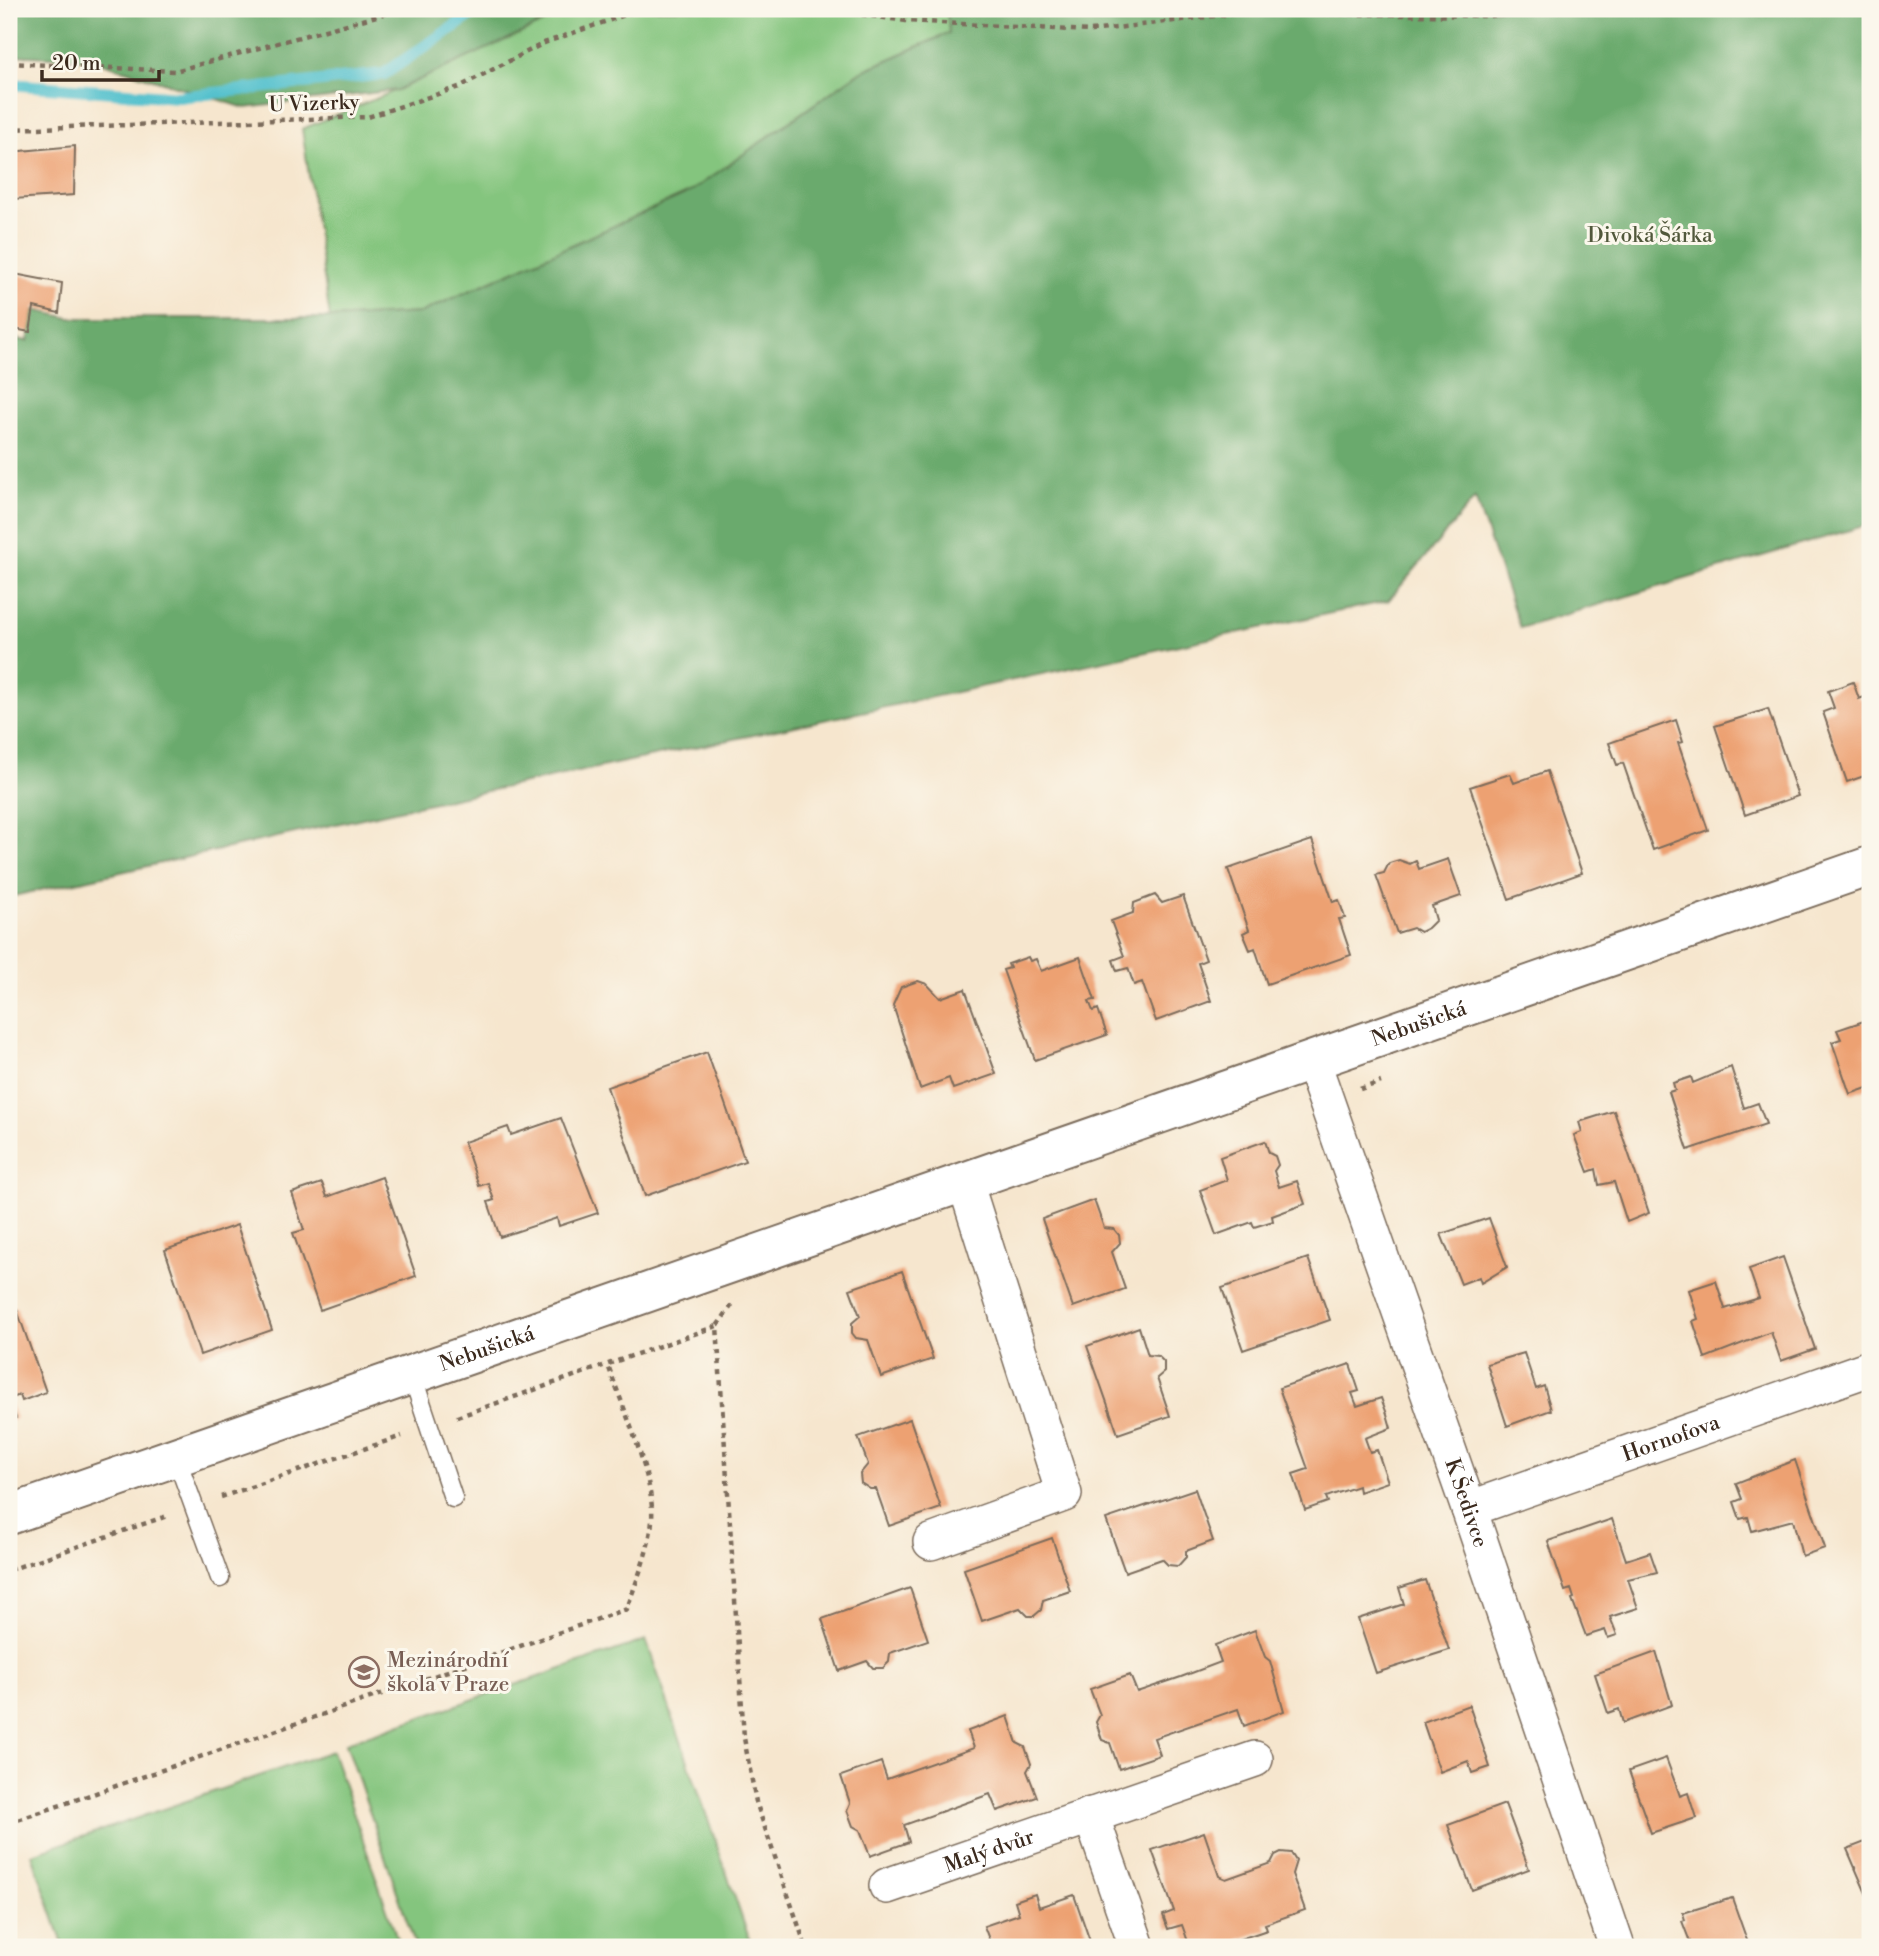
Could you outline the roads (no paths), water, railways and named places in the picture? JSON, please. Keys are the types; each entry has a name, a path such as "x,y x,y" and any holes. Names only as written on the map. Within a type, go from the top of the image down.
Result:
{"street":[{"name":"Nebušická","path":"9,1515 1870,866"},
{"name":"K Šedivce","path":"1312,1060 1469,1509 1617,1947"},
{"path":"931,1542 1065,1494 965,1182"},
{"name":"Hornofova","path":"1469,1509 1870,1368"},
{"name":"Malý dvůr","path":"887,1886 1255,1759"},
{"path":"1091,1815 1137,1947"}],"lane":[{"path":"412,1375 453,1498"},
{"path":"176,1457 220,1578"}],"waterway":[{"path":"9,84 178,97 384,74 480,9"}],"place":[{"name":"Mezinárodní škola v Praze","path":"364,1672"}],"park label":[{"name":"Divoká Šárka","path":"1650,235"}]}
